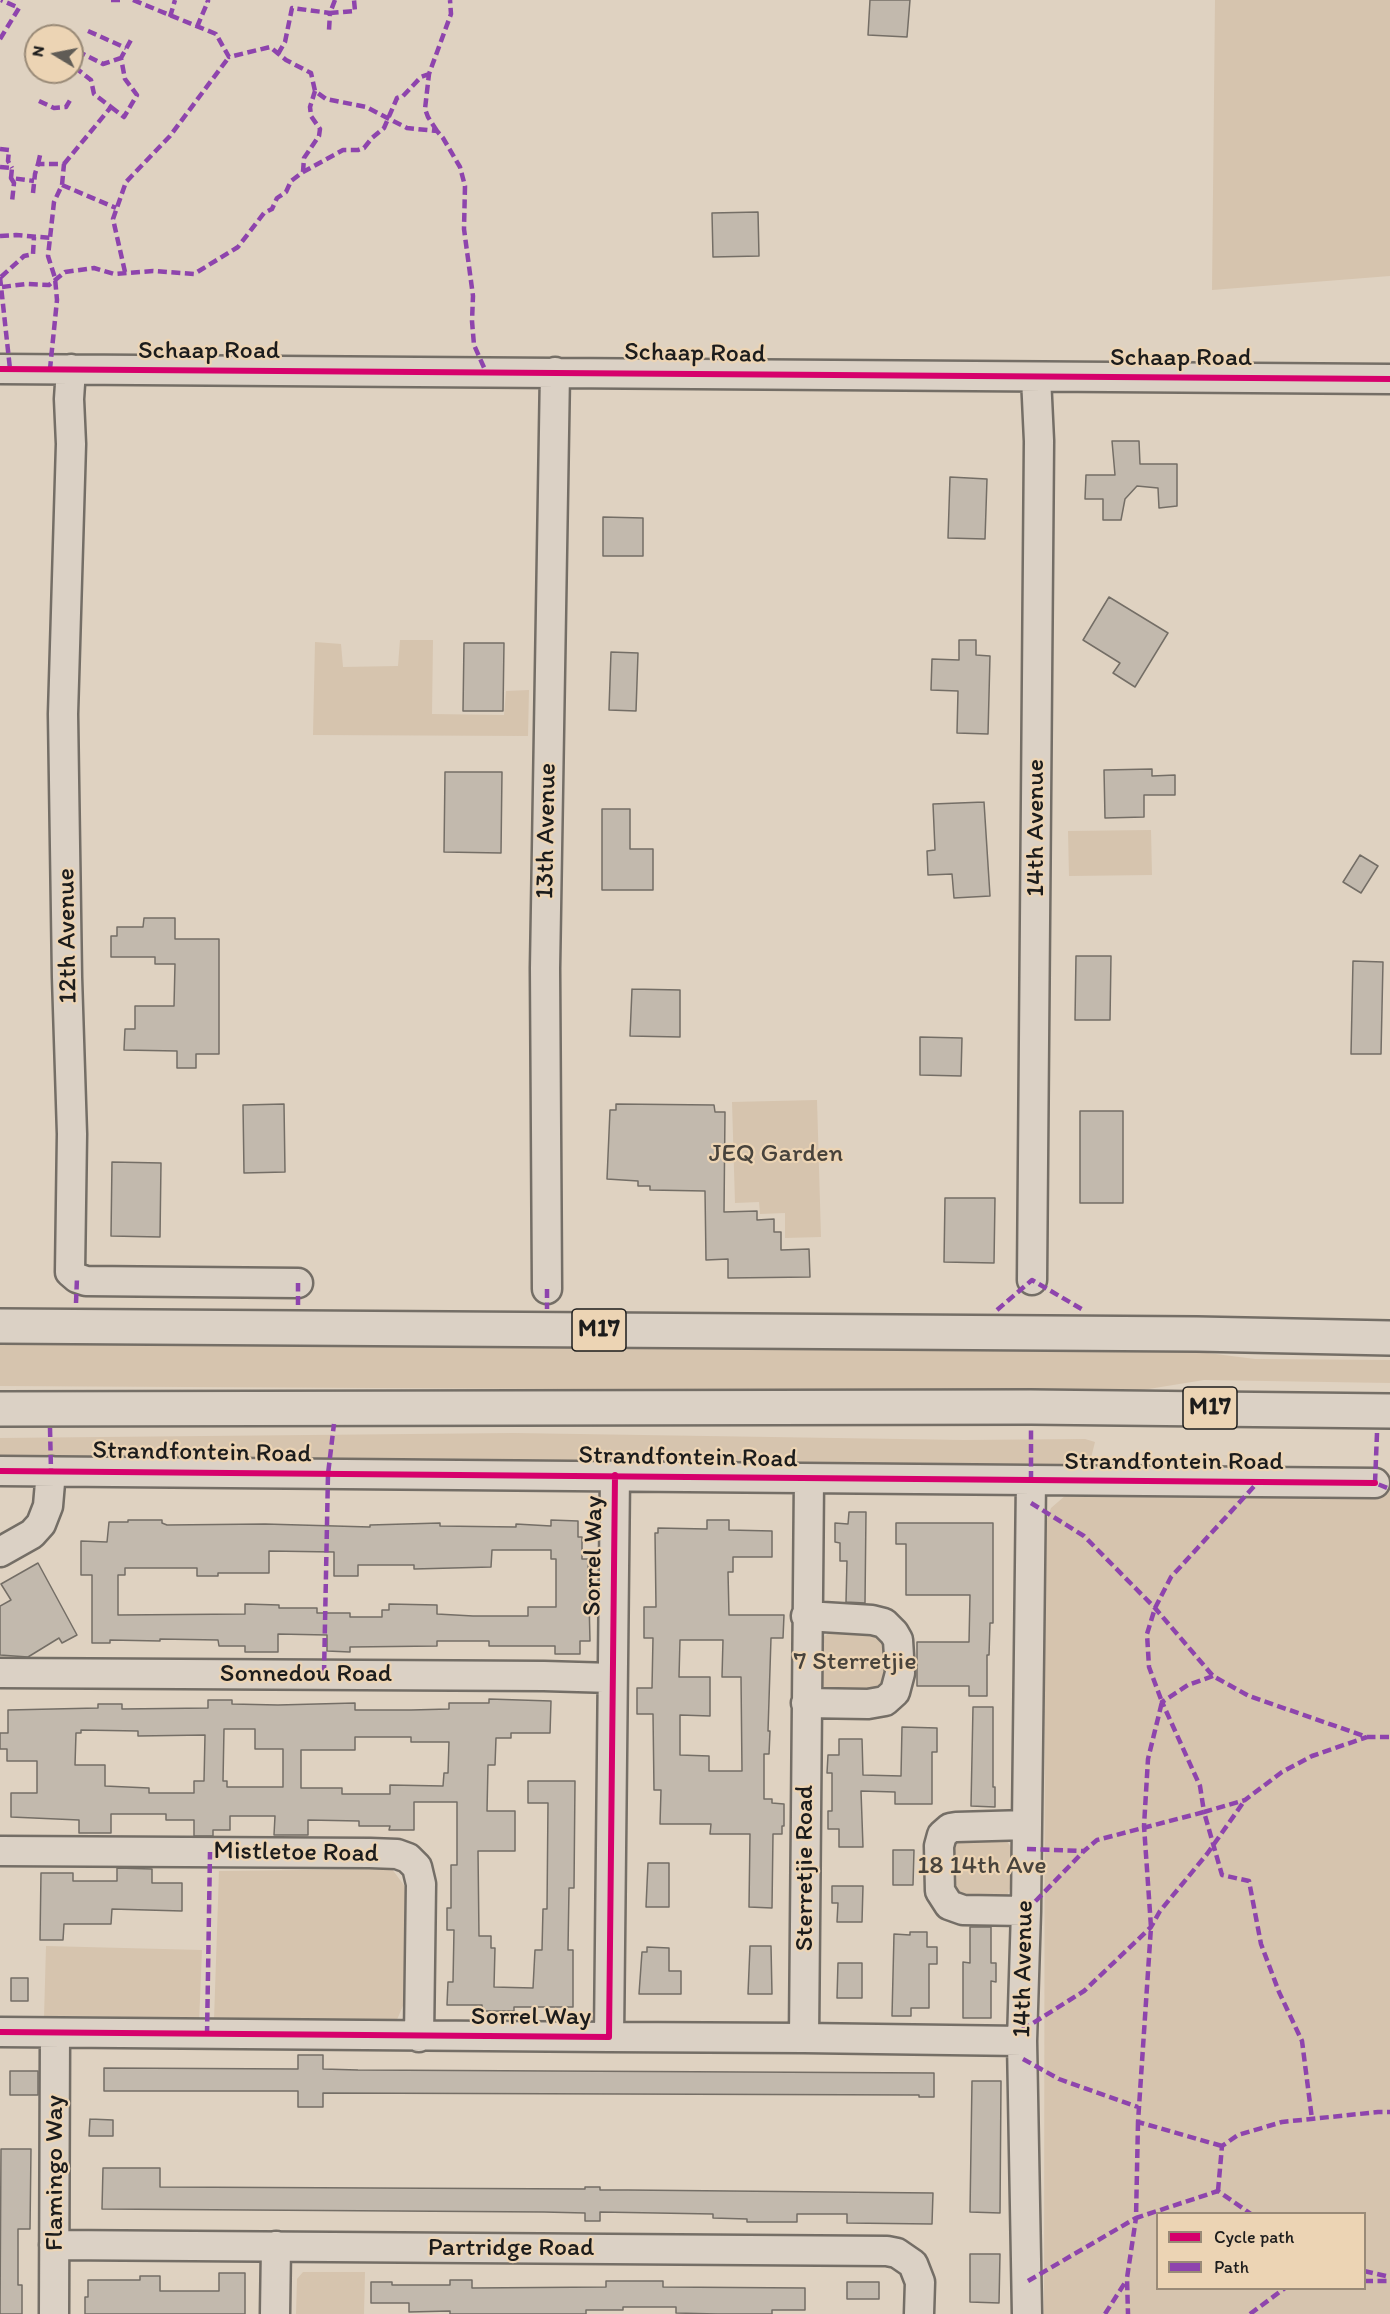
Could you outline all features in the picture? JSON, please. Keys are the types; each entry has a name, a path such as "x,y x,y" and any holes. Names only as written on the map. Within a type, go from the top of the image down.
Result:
{"main road":[{"name":"M17","path":"0,1326 1173,1334 1390,1338"},
{"name":"Strandfontein Road","path":"0,1409 1031,1407 1390,1411"}],"street":[{"name":"Schaap Road","path":"0,369 1390,379"},
{"name":"12th Avenue","path":"71,369 63,714 72,1134 70,1272 86,1281 298,1283"},
{"name":"13th Avenue","path":"547,1289 545,968 555,372"},
{"name":"14th Avenue","path":"1032,1280 1039,441 1036,377"},
{"name":"Strandfontein Road","path":"0,1471 1375,1483"},
{"path":"0,1552 32,1534 41,1524 49,1500 51,1471"},
{"name":"Sorrel Way","path":"609,2037 615,1475"},
{"name":"Sterretjie Road","path":"804,2037 809,1479"},
{"name":"14th Avenue","path":"1027,2314 1022,2041 1026,1911 1031,1480"},
{"path":"806,1616 872,1620 884,1623 898,1640 900,1673 895,1692 885,1701 868,1704 806,1703"},
{"name":"Sonnedou Road","path":"0,1673 612,1678"},
{"path":"1026,1911 963,1910 949,1905 940,1892 939,1846 942,1835 950,1828 1027,1825"},
{"name":"Mistletoe Road","path":"0,1851 370,1853 397,1854 408,1858 417,1867 421,1884 419,2037"},
{"name":"Sorrel Way","path":"0,2032 419,2037 804,2037"},
{"name":"Flamingo Way","path":"54,2314 55,2033"},
{"path":"804,2037 1022,2041"},
{"name":"Partridge Road","path":"54,2245 887,2251 897,2253 913,2264 920,2282 920,2314"},
{"path":"275,2314 276,2246"}],"green space":[{"path":"1215,0 1390,0 1390,276 1212,290"},
{"path":"400,640 433,640 432,714 504,715 506,691 529,690 528,736 313,735 315,642 341,644 343,667 398,666"},
{"path":"1151,830 1152,875 1069,876 1068,831"},
{"name":"JEQ Garden","path":"817,1100 821,1237 785,1238 785,1213 760,1214 759,1202 735,1203 732,1102"},
{"path":"0,1341 1176,1349 1255,1359 1390,1360 1390,1383 1204,1380 1130,1392 0,1386"},
{"path":"514,1433 964,1440 1085,1439 1095,1442 1089,1466 0,1455 0,1438"},
{"path":"1390,1487 1390,2314 1044,2314 1045,1524 1051,1508 1066,1495"},
{"name":"7 Sterretjie","path":"875,1628 888,1638 890,1669 876,1694 830,1695 819,1681 819,1641 833,1629"},
{"name":"18 14th Ave","path":"995,1835 1007,1841 1014,1852 1014,1879 1007,1896 969,1897 953,1891 949,1843 957,1836"},
{"path":"392,1869 406,1888 405,2001 396,2022 214,2020 219,1871"},
{"path":"46,1946 202,1950 199,2023 44,2018"},
{"path":"303,2272 365,2272 364,2314 296,2314 297,2279"}],"building":[{"path":"870,0 910,0 907,37 868,35"},
{"path":"758,212 759,256 713,257 712,213"},
{"path":"1112,441 1139,441 1140,464 1177,464 1177,506 1159,508 1158,488 1137,486 1125,499 1121,520 1103,520 1103,499 1085,499 1086,475 1115,475"},
{"path":"950,477 987,479 985,539 948,538"},
{"path":"603,517 643,518 643,556 603,556"},
{"path":"1109,597 1168,633 1135,687 1113,673 1120,663 1083,640"},
{"path":"959,640 976,640 976,655 990,656 988,734 957,733 958,691 931,690 932,659 959,660"},
{"path":"464,643 504,643 503,711 463,711"},
{"path":"611,652 638,653 636,711 609,710"},
{"path":"1152,769 1152,776 1175,775 1175,795 1144,795 1144,817 1105,818 1104,770"},
{"path":"445,772 502,772 501,853 444,852"},
{"path":"984,802 990,896 954,898 952,874 928,875 927,851 935,850 933,804"},
{"path":"602,809 630,809 630,849 653,849 653,890 602,890"},
{"path":"1360,855 1378,866 1361,893 1343,882"},
{"path":"144,918 175,918 175,939 219,939 219,1054 196,1054 196,1068 177,1068 177,1051 124,1050 125,1029 135,1029 135,1006 174,1006 175,964 155,964 155,957 111,957 111,936 117,936 117,927 143,927"},
{"path":"1076,956 1111,956 1110,1020 1075,1020"},
{"path":"1353,961 1383,962 1381,1054 1351,1054"},
{"path":"632,989 680,990 680,1037 630,1036"},
{"path":"920,1037 962,1038 961,1076 920,1075"},
{"path":"284,1104 285,1172 244,1173 243,1105"},
{"path":"616,1104 714,1105 715,1112 725,1112 724,1212 757,1211 757,1220 774,1219 774,1232 781,1232 781,1250 809,1249 810,1277 728,1278 728,1259 706,1260 705,1191 650,1190 650,1186 638,1186 638,1181 607,1179 610,1110 616,1110"},
{"path":"1080,1111 1123,1111 1123,1203 1080,1203"},
{"path":"112,1162 161,1163 160,1237 111,1236"},
{"path":"945,1198 995,1198 994,1263 944,1262"},
{"path":"849,1512 866,1512 865,1603 846,1602 847,1561 840,1561 840,1543 835,1542 835,1523 848,1524"},
{"path":"128,1520 162,1520 162,1523 167,1525 265,1524 370,1527 370,1525 440,1523 440,1526 516,1527 516,1524 551,1526 551,1520 578,1521 578,1537 582,1537 582,1559 588,1559 590,1641 580,1641 580,1654 555,1654 555,1646 489,1646 489,1641 437,1641 437,1646 350,1647 350,1652 327,1651 327,1635 278,1634 278,1652 245,1652 245,1646 219,1646 218,1640 110,1640 110,1643 92,1643 92,1575 81,1575 81,1541 107,1542 109,1522 128,1522","holes":["492,1550 551,1550 551,1559 556,1559 556,1607 528,1607 528,1616 437,1614 437,1605 389,1604 389,1610 382,1610 382,1617 350,1617 350,1613 317,1613 317,1608 279,1608 279,1605 245,1604 245,1614 118,1615 118,1575 125,1575 125,1568 197,1568 197,1576 218,1576 218,1573 269,1573 269,1551 334,1552 334,1576 358,1576 358,1565 414,1565 414,1569 491,1567"]},
{"path":"707,1520 729,1520 729,1530 772,1531 772,1557 733,1557 733,1572 728,1572 729,1615 784,1615 783,1638 771,1638 769,1754 764,1754 764,1799 772,1799 772,1803 784,1804 782,1834 773,1834 772,1908 749,1907 750,1834 710,1834 711,1824 660,1824 661,1790 654,1790 653,1714 637,1714 637,1688 652,1688 653,1638 644,1638 644,1607 656,1607 655,1533 658,1533 658,1528 707,1529","holes":["680,1640 723,1640 722,1677 741,1677 742,1771 709,1771 709,1756 680,1755 680,1715 710,1716 710,1677 679,1677"]},
{"path":"896,1523 993,1523 993,1623 990,1623 989,1655 987,1655 987,1696 969,1696 969,1686 917,1686 917,1642 969,1642 970,1595 906,1595 906,1544 896,1544"},
{"path":"38,1563 77,1635 62,1643 59,1638 28,1657 0,1655 0,1606 11,1600 1,1584"},
{"path":"489,1699 551,1701 550,1733 511,1733 511,1738 496,1738 495,1765 488,1765 487,1811 515,1811 515,1851 478,1851 479,1936 491,1936 491,1948 495,1948 494,1987 533,1988 535,1950 542,1950 543,1909 547,1909 548,1803 528,1803 528,1781 575,1781 574,1888 569,1888 568,1950 573,1950 573,2007 514,2007 514,2011 482,2011 482,2005 447,2005 448,1982 453,1982 454,1930 447,1930 447,1908 451,1908 451,1865 457,1865 457,1802 414,1802 414,1830 389,1830 390,1826 359,1826 359,1821 308,1820 308,1835 274,1835 275,1816 230,1816 230,1830 213,1830 213,1836 194,1836 194,1820 166,1820 166,1814 111,1814 111,1833 79,1833 79,1820 11,1817 11,1793 37,1793 37,1761 7,1761 7,1749 0,1749 0,1733 8,1733 8,1710 98,1708 98,1704 122,1704 122,1709 208,1708 208,1700 232,1700 232,1704 278,1705 355,1703 355,1710 449,1709 449,1703 489,1703","holes":["224,1729 255,1729 255,1749 283,1749 283,1787 227,1787 227,1781 223,1781","81,1730 138,1731 138,1736 205,1735 204,1781 194,1781 194,1793 149,1793 149,1788 105,1786 105,1765 75,1765 76,1733 81,1733","355,1737 411,1737 411,1742 449,1742 448,1773 444,1773 443,1786 390,1785 390,1794 342,1794 342,1788 301,1788 301,1750 355,1750"]},
{"path":"973,1707 993,1707 995,1807 971,1806"},
{"path":"902,1727 937,1728 937,1752 932,1752 932,1804 895,1804 895,1792 861,1791 863,1847 839,1847 839,1829 828,1829 828,1811 832,1811 832,1773 827,1773 828,1755 839,1755 839,1739 862,1739 863,1775 901,1776"},
{"path":"893,1850 914,1850 913,1885 893,1885"},
{"path":"648,1863 669,1863 669,1907 646,1907"},
{"path":"117,1868 152,1869 152,1883 182,1883 182,1911 112,1909 111,1924 64,1924 63,1940 40,1940 41,1873 73,1873 73,1881 117,1881"},
{"path":"832,1886 863,1886 862,1922 837,1922 838,1903 832,1903"},
{"path":"970,1927 991,1927 991,1963 996,1963 996,1982 991,1981 991,2018 963,2018 963,1962 970,1963"},
{"path":"910,1932 927,1932 927,1947 937,1947 937,1964 929,1964 929,2008 911,2008 911,2016 892,2016 894,1934 910,1935"},
{"path":"750,1946 771,1946 772,1994 748,1994"},
{"path":"647,1947 669,1948 669,1971 681,1971 681,1994 639,1994 642,1952 647,1952"},
{"path":"838,1963 862,1963 862,1998 837,1998"},
{"path":"11,1978 28,1978 28,2001 11,2001"},
{"path":"298,2055 323,2055 323,2069 358,2070 934,2073 934,2097 919,2097 919,2095 323,2093 323,2107 298,2107 298,2091 104,2091 104,2068 298,2069"},
{"path":"10,2071 38,2071 38,2095 10,2095"},
{"path":"972,2081 1001,2081 1000,2213 970,2212"},
{"path":"90,2119 113,2120 113,2136 89,2136"},
{"path":"1,2149 31,2149 30,2229 18,2229 18,2285 22,2285 22,2314 0,2314"},
{"path":"103,2168 160,2168 160,2187 585,2189 585,2187 600,2187 600,2190 933,2193 932,2224 847,2223 847,2214 797,2214 797,2222 747,2222 747,2219 713,2218 713,2214 600,2212 600,2221 585,2221 585,2213 102,2209"},
{"path":"970,2254 1000,2254 999,2303 970,2302"},
{"path":"219,2273 245,2273 245,2314 85,2314 88,2280 140,2280 140,2276 160,2276 160,2291 219,2291"},
{"path":"450,2280 472,2280 472,2288 606,2287 606,2281 663,2281 663,2287 805,2288 805,2310 772,2310 772,2314 717,2314 676,2313 676,2307 623,2307 623,2310 586,2310 586,2314 450,2314 450,2311 409,2312 409,2303 371,2303 371,2282 392,2282 392,2285 450,2285"},
{"path":"847,2282 879,2282 879,2299 847,2299"}],"marked path":[{"path":"0,39 19,8 1,0"},
{"path":"111,0 123,0"},
{"path":"133,0 216,34 229,57 270,47 286,60 311,73 315,91 326,99 366,107 407,128 437,131 460,167 465,186 464,229 473,296 474,345 486,372"},
{"path":"170,17 175,0"},
{"path":"197,27 208,1 206,0"},
{"path":"335,0 330,13 355,11 354,0"},
{"path":"437,131 425,109 429,74 451,14 450,0"},
{"path":"278,54 285,42 292,8 330,13 329,30"},
{"path":"88,31 126,48"},
{"path":"111,107 124,117 137,95 125,79 121,58 132,38"},
{"path":"84,54 103,64 121,58"},
{"path":"125,272 113,219 126,182 170,136 229,57"},
{"path":"64,164 111,107 94,94 91,80 84,74"},
{"path":"2,287 26,284 49,285 65,272 94,268 114,274 153,271 194,274 238,247 264,213 272,209 277,198 286,192 291,181 303,172 343,150 364,148 384,128 397,98 403,96 421,77 429,74"},
{"path":"303,172 304,158 319,136 320,129 311,116 310,107 315,91"},
{"path":"39,101 54,108 66,107 72,97"},
{"path":"0,149 9,150 8,161 12,168"},
{"path":"38,164 41,151"},
{"path":"33,193 38,164 64,164 62,185 54,202 48,256 55,278 57,300 50,369"},
{"path":"0,167 12,168 11,178 34,181"},
{"path":"11,178 14,183 12,202"},
{"path":"62,185 116,208"},
{"path":"0,236 51,238"},
{"path":"1,277 24,256 33,254 34,237"},
{"path":"0,277 10,369"},
{"path":"76,1303 77,1278"},
{"path":"997,1310 1032,1280 1085,1311"},
{"path":"298,1283 298,1305"},
{"path":"547,1289 547,1309"},
{"path":"324,1674 328,1474 334,1424"},
{"path":"50,1428 51,1471"},
{"path":"1031,1430 1031,1480"},
{"path":"1377,1433 1375,1483 1390,1489"},
{"path":"1222,2146 1138,2122 1151,1927 1144,1826 1148,1759 1162,1702 1149,1667 1147,1634 1155,1608 1171,1577 1259,1481"},
{"path":"1031,1503 1084,1536 1155,1608 1213,1676 1249,1696 1367,1737 1390,1737"},
{"path":"1213,1676 1188,1685 1162,1702 1200,1786 1204,1812 1245,1800 1282,1772 1312,1756 1367,1737"},
{"path":"1022,2030 1084,1991 1151,1927 1160,1911 1207,1854 1245,1800"},
{"path":"1027,1849 1084,1851 1097,1840 1204,1812 1222,1875 1249,1881 1261,1944 1279,1992 1302,2041 1312,2119"},
{"path":"1026,1911 1084,1851"},
{"path":"207,2035 210,1852"},
{"path":"1023,2059 1059,2079 1138,2107"},
{"path":"1218,2191 1222,2146 1238,2135 1282,2122 1390,2112"},
{"path":"1138,2122 1136,2218 1218,2191 1248,2212"},
{"path":"1028,2281 1136,2218 1127,2278 1128,2314"},
{"path":"1366,2271 1390,2277"},
{"path":"1105,2314 1126,2281"},
{"path":"1366,2281 1387,2281"},
{"path":"1250,2314 1282,2290"}],"cycle path":[{"path":"0,369 1390,379"},
{"path":"0,1471 1375,1483"},
{"path":"0,2032 609,2037 615,1475"}]}
